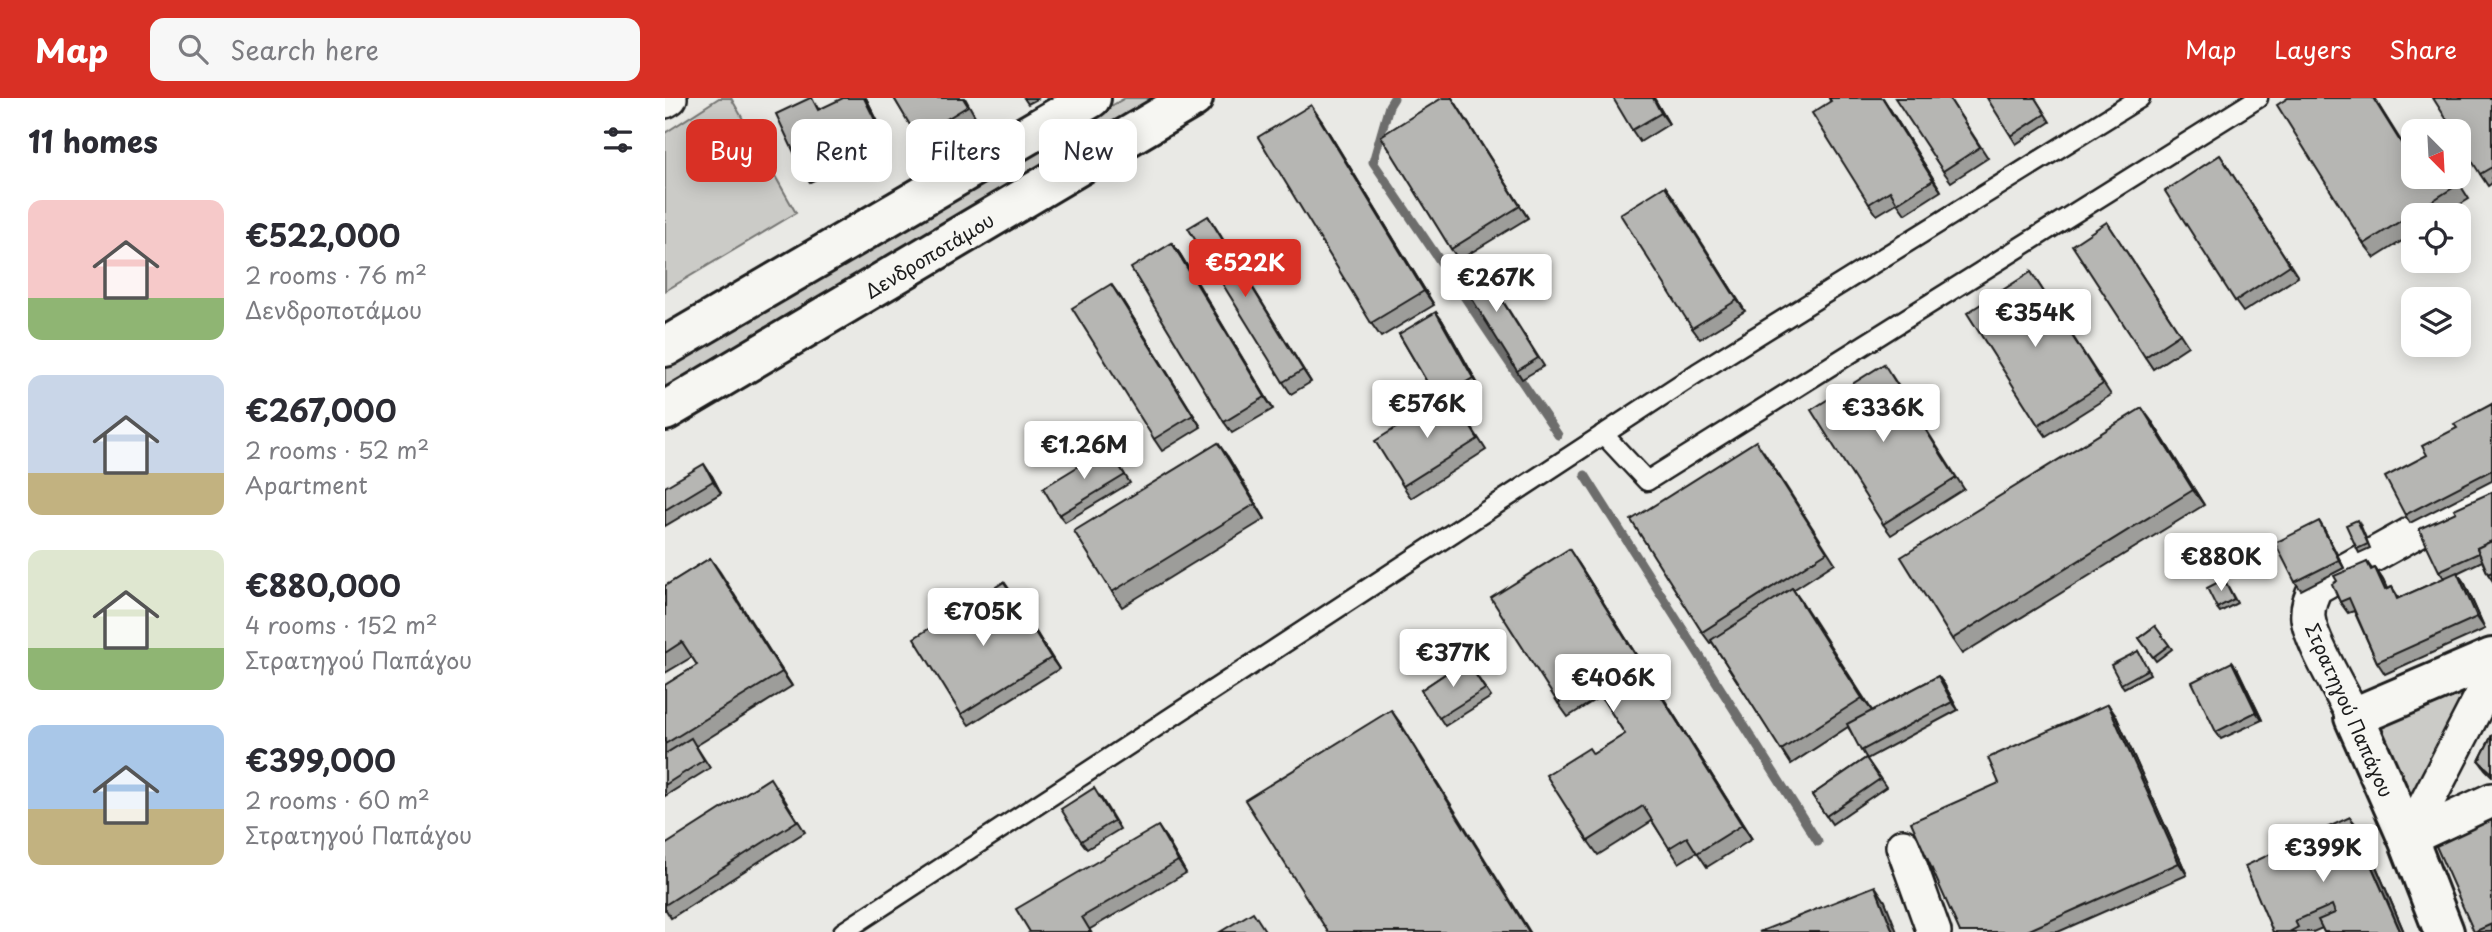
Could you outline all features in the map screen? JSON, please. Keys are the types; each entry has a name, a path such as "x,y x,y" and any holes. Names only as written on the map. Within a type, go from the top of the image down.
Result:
{"main road":[{"path":"665,347 1091,98"},
{"name":"Δενδροποτάμου","path":"665,411 1193,98"},
{"path":"2354,717 2492,658"},
{"name":"Στρατηγού Παπάγου","path":"2354,717 2408,839 2444,932"}],"street":[{"path":"665,101 670,98"},
{"name":"Στρατηγού Παπάγου","path":"2354,717 2311,632 2309,604 2316,587 2492,489"},
{"path":"2408,839 2492,676"},
{"path":"2408,839 2492,800"},
{"path":"1903,846 1934,932"}],"lane":[{"path":"843,932 1697,373 2140,98"},
{"path":"1603,434 1647,481 2258,98"}],"shaded area":[{"path":"719,98 731,98 743,119 687,119"},
{"path":"1125,98 1157,98 1121,119 1089,119"},
{"path":"686,119 686,182 777,182 777,179 796,213 665,291 665,133"},
{"path":"1039,148 1039,167 1025,176 1025,156"},
{"path":"981,182 1014,182 665,387 665,367"},
{"path":"2467,686 2411,799 2379,722"}],"building":[{"path":"810,98 818,110 843,98 864,98 874,119 791,119 791,146 776,114"},
{"path":"894,98 963,98 968,106 947,119 906,119"},
{"path":"1442,98 1452,98 1520,206 1451,249 1381,136"},
{"path":"1613,98 1653,98 1661,113 1632,130"},
{"path":"1829,98 1882,98 1933,180 1897,203 1890,191 1869,204 1812,113 1831,101"},
{"path":"1895,98 1949,98 1980,147 1943,171"},
{"path":"1987,98 2035,98 2045,114 2011,136"},
{"path":"2288,98 2373,98 2401,143 2401,189 2451,189 2429,203 2401,203 2401,221 2364,244 2277,105"},
{"path":"2433,98 2492,98 2492,167 2480,174 2471,159 2471,119 2446,119"},
{"path":"1311,105 1424,291 1371,323 1258,137"},
{"path":"2220,155 2290,265 2235,301 2165,191"},
{"path":"1665,186 1737,300 1692,328 1620,214"},
{"path":"1208,216 1303,370 1283,382 1188,228"},
{"path":"2107,222 2180,334 2145,357 2072,245"},
{"path":"1172,243 1265,397 1224,422 1131,268"},
{"path":"1475,257 1538,358 1517,371 1454,270"},
{"path":"2031,272 2103,384 2038,425 1967,313"},
{"path":"1111,284 1193,415 1154,439 1072,308"},
{"path":"1436,312 1473,378 1437,399 1399,334"},
{"path":"1884,364 1956,478 1883,524 1811,410"},
{"path":"1450,394 1478,439 1403,486 1375,441"},
{"path":"2492,404 2492,470 2405,515 2385,477 2427,455 2422,446 2457,428 2454,424"},
{"path":"2142,408 2193,490 1952,639 1901,557"},
{"path":"1756,441 1827,552 1702,632 1631,520"},
{"path":"1218,443 1255,504 1112,592 1074,531"},
{"path":"1108,448 1125,475 1059,515 1043,488"},
{"path":"704,464 713,481 665,510 665,487"},
{"path":"2492,492 2492,541 2477,548 2479,553 2439,571 2419,529"},
{"path":"2357,520 2368,544 2357,549 2346,525"},
{"path":"2319,521 2339,560 2295,582 2275,543"},
{"path":"2492,541 2492,572 2488,574 2477,548"},
{"path":"1569,549 1742,825 1697,853 1687,837 1669,848 1643,806 1588,841 1546,775 1589,748 1593,754 1625,734 1591,681 1558,703 1491,598"},
{"path":"710,558 782,672 665,744 665,685 697,665 682,642 665,653 665,586"},
{"path":"2367,562 2371,570 2375,568 2385,590 2392,587 2397,599 2457,572 2477,617 2377,662 2349,598 2340,602 2332,584 2337,581 2334,576"},
{"path":"2224,579 2234,599 2217,608 2207,588"},
{"path":"1004,582 1051,658 961,714 914,638"},
{"path":"1792,588 1862,698 1781,750 1711,640"},
{"path":"2155,626 2169,645 2153,657 2139,638"},
{"path":"2138,651 2148,669 2121,684 2111,665"},
{"path":"1466,660 1485,689 1439,718 1421,690"},
{"path":"2232,662 2256,712 2216,732 2192,682"},
{"path":"1938,676 1952,702 1861,751 1847,724"},
{"path":"2108,704 2179,863 2025,932 1960,932 1911,822 1999,783 1988,758"},
{"path":"1391,710 1529,932 1328,932 1245,800"},
{"path":"2492,735 2492,773 2479,761"},
{"path":"691,738 704,760 665,785 665,754"},
{"path":"1866,758 1880,779 1826,816 1812,795"},
{"path":"770,778 797,821 665,905 665,845"},
{"path":"1094,788 1114,821 1081,841 1061,809"},
{"path":"2350,817 2400,931 2324,932 2318,920 2335,913 2332,905 2295,921 2298,927 2289,932 2273,932 2245,866"},
{"path":"2492,820 2492,924 2474,932 2436,846"},
{"path":"1158,826 1178,861 1082,917 1091,932 1030,932 1016,909"},
{"path":"1875,886 1893,932 1759,932"},
{"path":"1253,912 1266,932 1220,932"}],"waterway":[{"path":"1394,98 1389,106 1373,162 1558,435"},
{"path":"1585,475 1818,842"}]}
